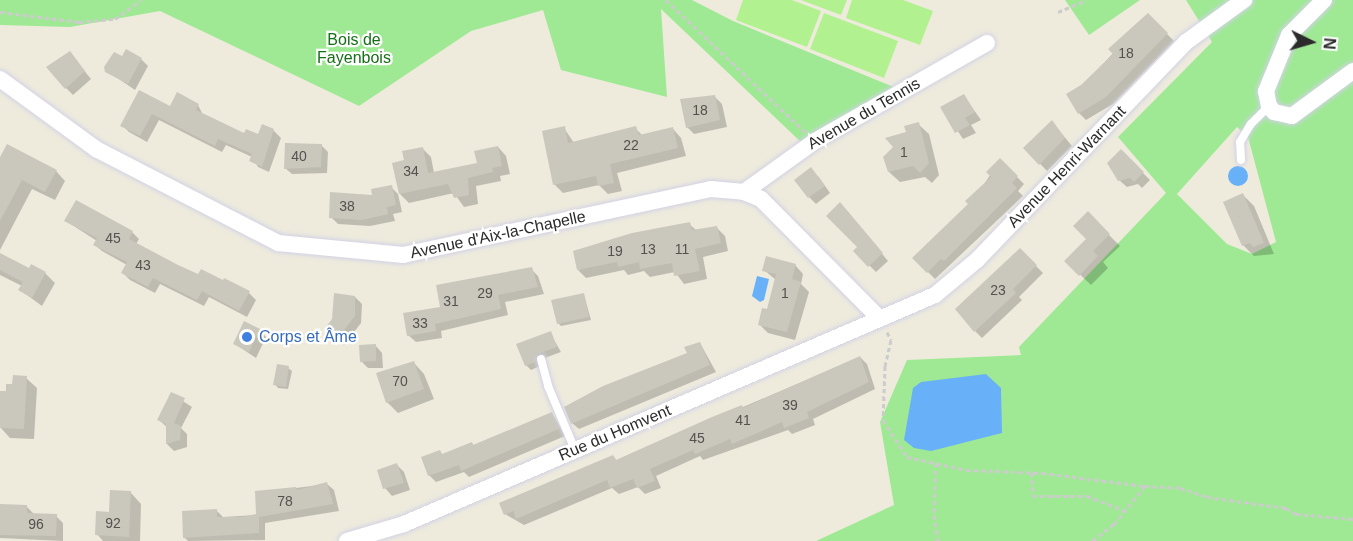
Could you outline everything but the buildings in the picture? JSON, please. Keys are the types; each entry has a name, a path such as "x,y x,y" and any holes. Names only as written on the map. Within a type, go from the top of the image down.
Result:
{"street":[{"name":"Avenue Henri-Warnant","path":"880,319 935,295 977,260 1186,42 1244,0"},
{"path":"1324,0 1288,35 1266,91 1269,106 1292,116 1353,71"},
{"name":"Avenue du Tennis","path":"744,192 815,141 987,44"},
{"name":"Avenue d'Aix-la-Chapelle","path":"0,79 96,149 278,243 403,255 711,189 744,192 761,199 880,319"},
{"name":"Rue du Homvent","path":"347,541 404,524 880,319"}],"lane":[{"path":"1241,160 1240,142 1251,124 1269,106"},
{"path":"541,359 548,386 575,450"}],"path":[{"path":"0,12 79,22 115,19 141,0"},
{"path":"666,0 815,141"},
{"path":"1059,12 1086,0"},
{"path":"880,319 891,340 885,366 883,420 907,458 966,470 1032,472 1180,488 1207,497 1286,508 1296,514 1353,519"},
{"path":"936,463 934,515 938,541"},
{"path":"1032,472 1032,496 1087,496 1124,511"},
{"path":"1092,541 1124,511 1145,486"}],"green space":[{"name":"Bois de Fayenbois","path":"0,0 692,0 733,21 901,90 804,145 661,9 667,97 561,70 543,10 471,31 359,106 160,11 70,27 0,25"},
{"path":"743,0 792,0 821,11 807,47 736,20"},
{"path":"801,0 847,0 841,15"},
{"path":"852,0 903,0 933,11 920,45 846,18"},
{"path":"1065,0 1140,0 1089,35"},
{"path":"1186,0 1353,0 1353,541 816,541 894,505 880,422 907,360 1021,355 1019,347 1166,193 1118,137 1212,42","holes":["1237,127 1248,137 1276,242 1252,254 1227,244 1177,194"]},
{"path":"824,13 898,41 884,78 810,49"}],"water":[{"path":"1234,166 1242,166 1248,172 1248,180 1242,186 1234,186 1228,180 1228,172"},
{"path":"757,276 769,279 764,300 760,302 752,296"},
{"path":"986,374 1001,388 1002,433 931,451 914,448 904,440 913,388 921,382"}],"place":[{"name":"Corps et Âme","path":"247,337"}]}
